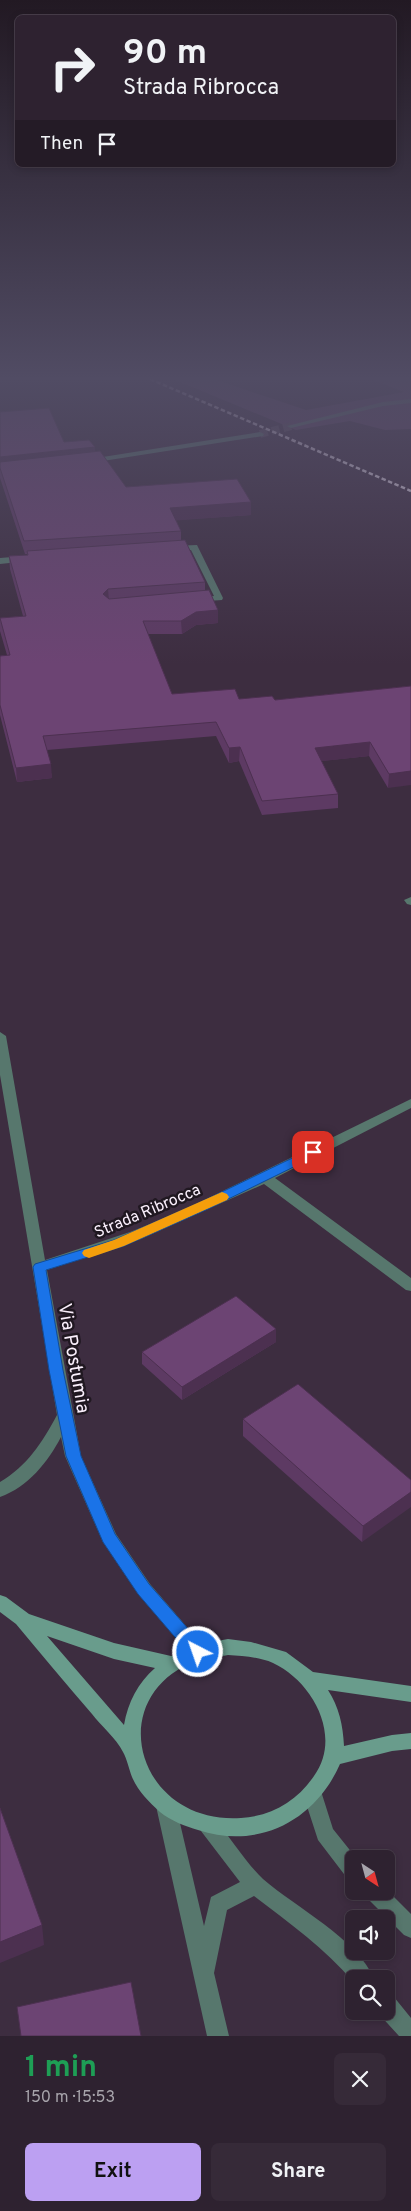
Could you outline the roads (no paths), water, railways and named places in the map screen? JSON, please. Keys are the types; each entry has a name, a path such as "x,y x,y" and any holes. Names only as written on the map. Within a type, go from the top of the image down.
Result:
{"main road":[{"path":"0,1602 22,1619 131,1747"},
{"path":"22,1619 114,1651 174,1664"},
{"path":"228,1647 259,1650 287,1661 310,1679 327,1702 334,1730 333,1757 325,1776 313,1794 292,1812 266,1823 238,1828 208,1825 186,1818 166,1806 145,1782 137,1769 131,1747 133,1716 146,1688 168,1666 198,1652 228,1647"},
{"path":"310,1679 411,1694"},
{"path":"333,1757 392,1743 411,1741"}],"street":[{"path":"165,549 194,546 219,598 183,601"},
{"path":"0,561 39,558"},
{"name":"Via Postumia","path":"0,1036 73,1456 109,1537 144,1589 198,1652"},
{"name":"Strada Ribrocca","path":"39,1267 119,1243 264,1177 411,1103"},
{"path":"264,1177 411,1286"},
{"path":"0,1490 19,1480 44,1456 65,1415"},
{"path":"313,1794 325,1834 345,1860"},
{"path":"166,1806 218,2036"},
{"path":"208,1825 255,1885 317,1931 356,1970"},
{"path":"205,1976 218,1904 255,1885"},
{"path":"383,1900 411,1928"},
{"path":"395,2015 411,2034"}],"railway":[{"path":"371,474 411,491"}]}
